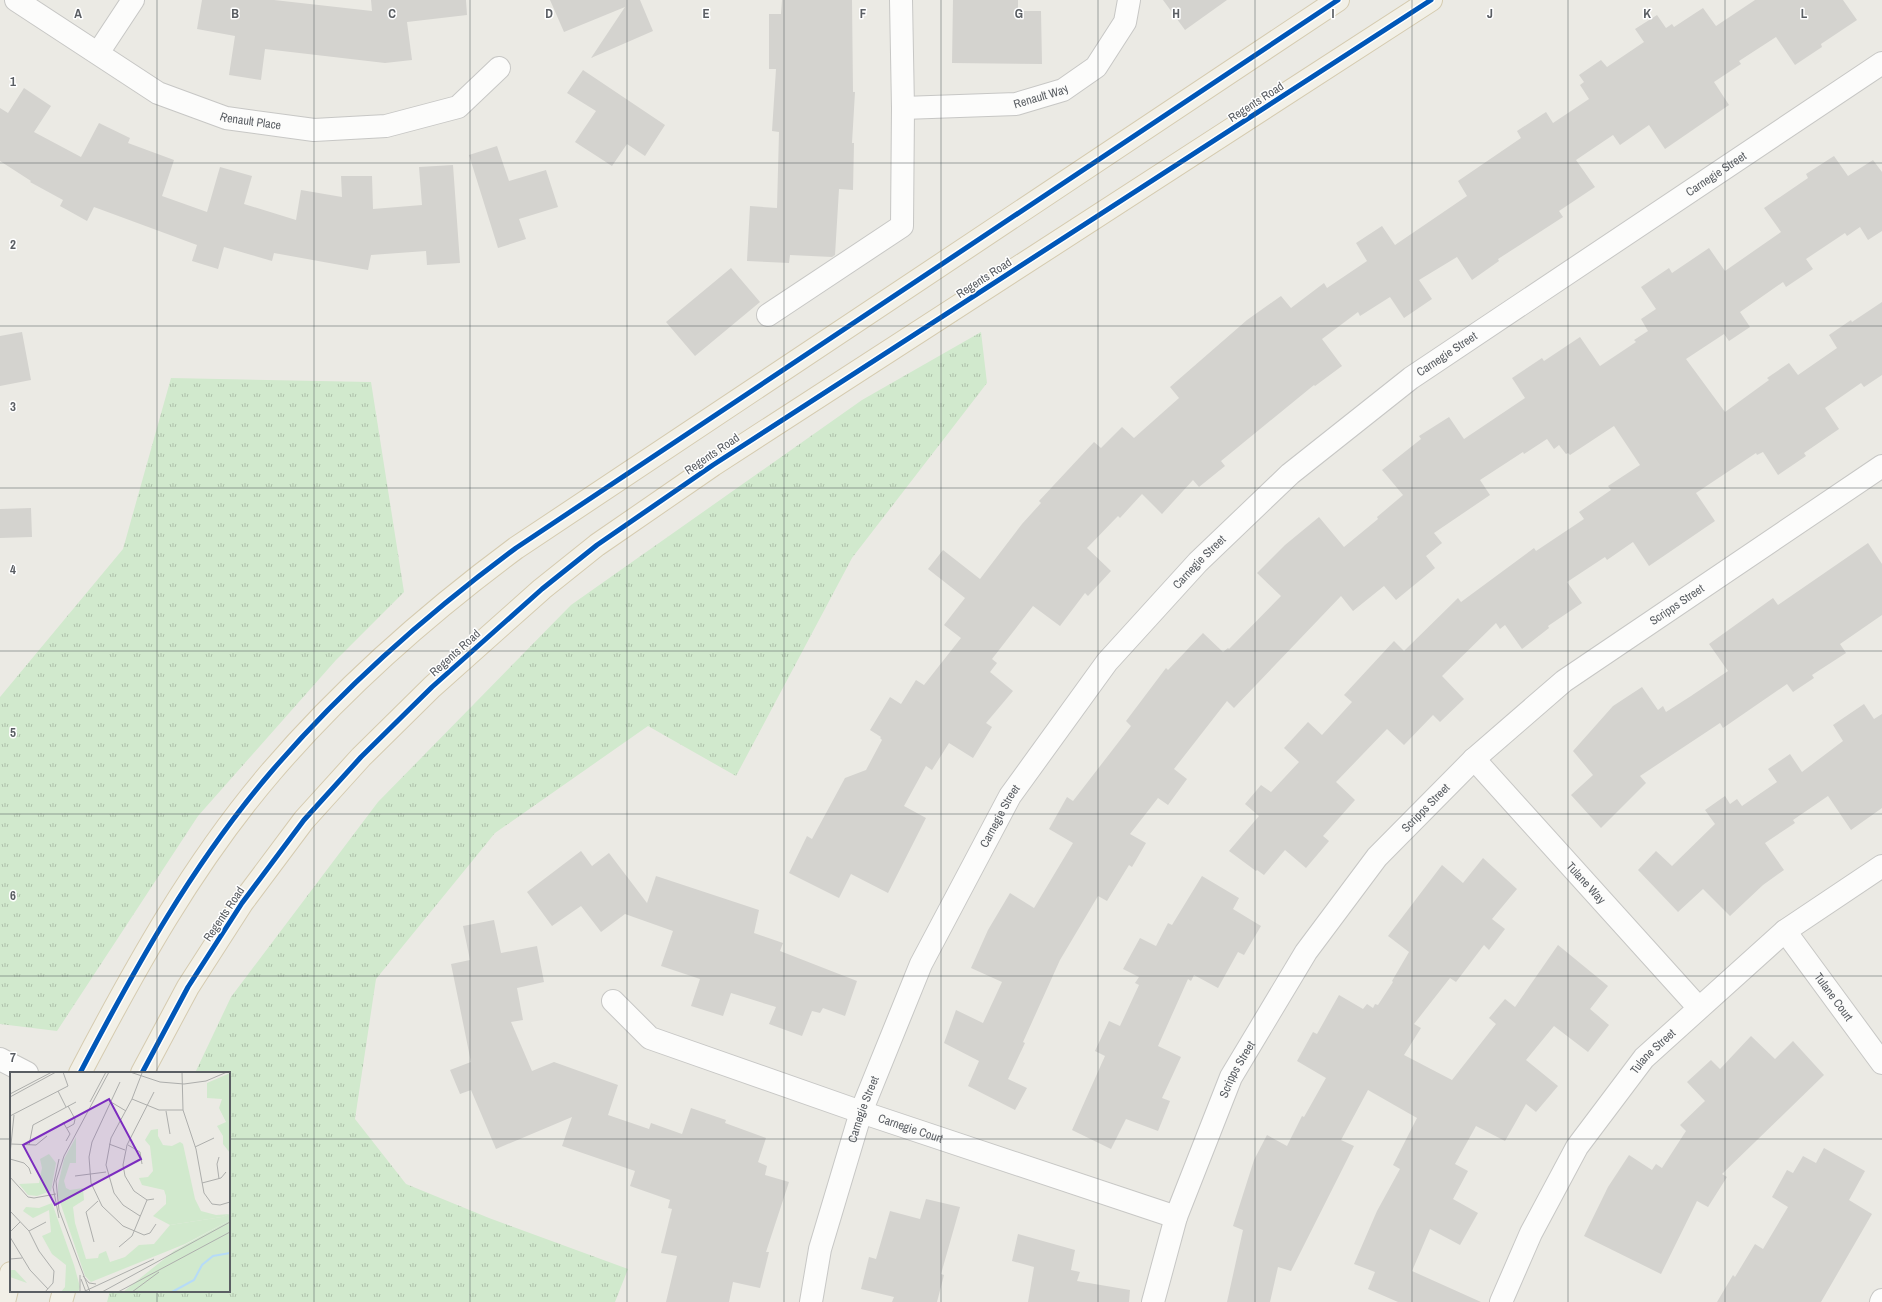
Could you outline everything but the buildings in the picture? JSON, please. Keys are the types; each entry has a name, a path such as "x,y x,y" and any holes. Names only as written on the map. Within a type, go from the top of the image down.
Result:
{"main road":[{"path":"81,1072 127,982 180,895 225,831 270,773 330,706 399,642 474,580 516,548 1338,0"},
{"name":"Regents Road","path":"143,1072 188,987 242,903 304,820 366,751 432,687 542,589 597,545 713,465 1431,0"},
{"path":"4,1302 10,1277"},
{"path":"61,1302 64,1292"}],"street":[{"name":"Renault Place","path":"16,0 158,93 226,118 314,130 386,126 458,107 499,68"},
{"path":"98,53 133,0"},
{"path":"768,315 902,226 903,108 901,0"},
{"name":"Renault Way","path":"903,108 1016,104 1063,90 1096,67 1125,22 1129,0"},
{"name":"Carnegie Street","path":"811,1302 820,1249 861,1112 921,964 1010,796 1107,662 1198,562 1290,474 1411,378 1881,65"},
{"name":"Scripps Street","path":"1153,1302 1176,1217 1231,1076 1306,952 1377,857 1474,758 1564,681 1882,466"},
{"name":"Tulane Way","path":"1474,758 1698,1007"},
{"name":"Tulane Street","path":"1501,1302 1531,1233 1577,1147 1644,1058 1698,1007 1785,931 1882,866"},
{"name":"Tulane Court","path":"1785,931 1882,1063"},
{"name":"Carnegie Court","path":"613,1001 650,1038 861,1112 1176,1217"},
{"path":"0,1059 25,1072"}],"green space":[{"path":"981,332 987,383 852,558 736,776 648,726 495,833 376,979 355,1119 406,1184 489,1218 628,1269 615,1302 107,1302 110,1292 230,1292 230,1072 195,1072 231,997 378,802 571,605 862,400"},
{"path":"171,378 371,382 404,592 336,660 198,816 57,1031 0,1024 0,697 123,549"}],"cycle path":[{"path":"81,1072 122,994 167,917 216,843 243,807 271,772 327,711 387,653 418,626 516,548 1338,0"},
{"path":"143,1072 188,987 242,903 304,820 361,757 432,687 542,589 597,545 713,465 1431,0"}]}
